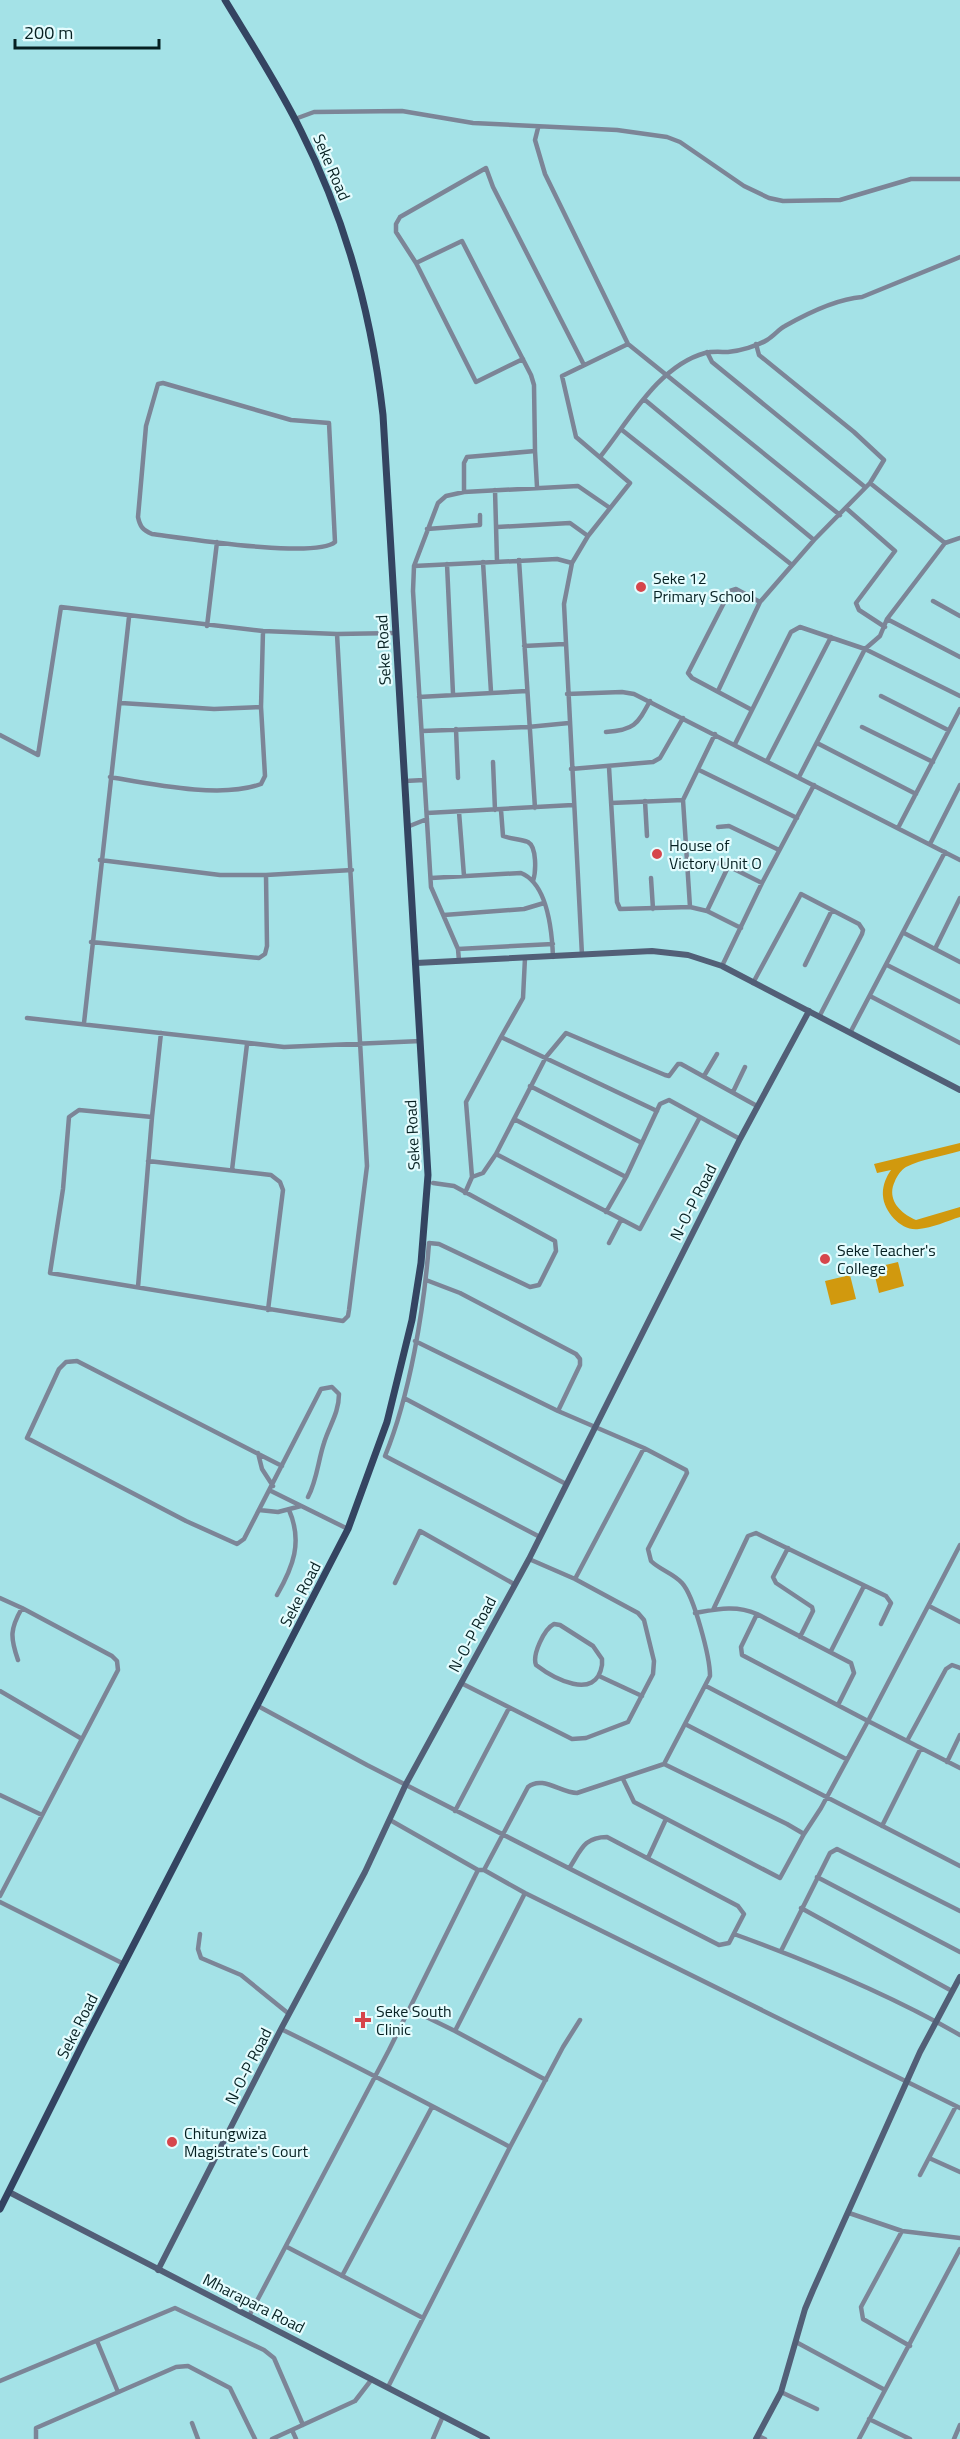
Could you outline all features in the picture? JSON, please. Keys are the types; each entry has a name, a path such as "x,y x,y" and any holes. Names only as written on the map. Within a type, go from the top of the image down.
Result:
{"main road":[{"name":"Seke Road","path":"0,2209 348,1529 387,1422 412,1320 421,1263 428,1175 383,415 377,368 349,247 333,201 296,119 225,0"}],"street":[{"path":"296,119 314,112 402,111 473,123 538,128 617,130 667,137 680,142 756,193 783,201 840,200 910,179 960,179"},
{"path":"538,128 535,140 545,174 627,344 840,514"},
{"path":"523,360 476,382 416,263 396,231 396,224 400,217 486,168 493,187 584,365"},
{"path":"416,263 462,241 534,385 537,487"},
{"path":"600,457 665,374 684,362 706,352 731,352 768,340 783,327 817,310 850,298 862,297 960,257"},
{"path":"582,955 564,644 564,604 572,563 588,536 630,483 576,437 562,376 627,344"},
{"path":"718,692 760,602 814,540 867,485 884,460 854,432 759,355 756,344"},
{"path":"706,352 712,362 867,485 945,543"},
{"path":"163,383 291,420 329,423 335,542 327,547 301,548 217,542 152,534 140,526 138,518 146,426 158,384 163,383"},
{"path":"645,400 814,540"},
{"path":"622,430 792,565"},
{"path":"464,492 464,463 468,457 535,451"},
{"path":"459,961 458,949 432,891 413,591 414,566 441,500 464,492 578,486 610,508"},
{"path":"495,490 497,561"},
{"path":"846,508 895,551 856,603 859,610 885,627"},
{"path":"428,529 480,525 480,515"},
{"path":"497,526 570,523 588,536"},
{"path":"799,777 865,649 880,636 886,619 945,543 960,538"},
{"path":"207,626 217,542"},
{"path":"414,566 557,559 572,563"},
{"path":"519,560 528,728 535,808"},
{"path":"483,562 491,692"},
{"path":"447,564 453,694"},
{"path":"752,710 688,674 730,591 736,589 760,602"},
{"path":"933,601 960,616"},
{"path":"0,735 38,755 61,607 263,632 396,633"},
{"path":"84,1023 100,860 121,703 129,617"},
{"path":"886,619 960,657"},
{"path":"735,744 792,630 800,627 865,649 960,696"},
{"path":"110,777 174,787 215,790 261,784 264,776 261,707 263,632"},
{"path":"152,1117 79,1110 69,1117 63,1189 50,1273 339,1322 348,1316 367,1166 362,1044 337,634"},
{"path":"767,761 831,637"},
{"path":"524,646 564,644"},
{"path":"419,697 527,691"},
{"path":"567,694 628,692 650,701 960,860"},
{"path":"881,696 948,730"},
{"path":"606,732 626,730 637,724 650,701"},
{"path":"121,703 214,709 261,707"},
{"path":"898,828 960,709"},
{"path":"571,769 646,764 660,758 683,718"},
{"path":"422,731 528,728 569,723"},
{"path":"862,727 933,762"},
{"path":"456,729 458,778"},
{"path":"690,907 683,800 715,734"},
{"path":"816,743 916,794"},
{"path":"493,762 495,810"},
{"path":"609,767 618,906 624,911 690,907 707,911 741,928"},
{"path":"699,770 796,818"},
{"path":"405,781 424,780"},
{"path":"722,966 814,785"},
{"path":"930,844 960,785"},
{"path":"611,803 683,800"},
{"path":"645,801 647,836"},
{"path":"407,827 427,816 573,805"},
{"path":"501,810 503,836 529,843 532,847 535,876 533,881"},
{"path":"459,812 464,876"},
{"path":"717,827 729,826 779,850"},
{"path":"850,1033 945,852"},
{"path":"100,860 220,875 352,870"},
{"path":"687,864 718,862 729,865 762,884"},
{"path":"707,911 729,865"},
{"path":"431,878 521,873 533,881 551,917 553,957"},
{"path":"91,942 259,958 265,954 267,946 266,875"},
{"path":"651,878 653,909"},
{"path":"753,983 801,894 859,924 863,930 819,1017"},
{"path":"934,949 960,898"},
{"path":"444,915 524,909 544,903"},
{"path":"806,965 832,910"},
{"path":"904,933 960,962"},
{"path":"458,949 552,944"},
{"path":"416,963 652,951 688,955 722,966 960,1090"},
{"path":"465,1193 472,1177 466,1102 523,998 525,958"},
{"path":"887,965 960,1002"},
{"path":"870,996 960,1043"},
{"name":"N-O-P Road","path":"158,2270 281,2029 365,1872 406,1784 529,1559 740,1139 809,1011"},
{"path":"27,1018 247,1044 297,1047 421,1041"},
{"path":"138,1287 161,1033"},
{"path":"472,1177 483,1173 496,1154 546,1057 562,1035 568,1033 665,1075 669,1076 678,1064 681,1064 757,1106"},
{"path":"501,1037 657,1111"},
{"path":"232,1170 247,1044"},
{"path":"704,1076 717,1053"},
{"path":"733,1092 745,1067"},
{"path":"530,1086 642,1143"},
{"path":"606,1212 626,1177 660,1104 669,1100 740,1139"},
{"path":"496,1154 640,1229 700,1117"},
{"path":"514,1119 626,1177"},
{"path":"148,1161 272,1175 280,1182 282,1190 268,1310"},
{"path":"433,1183 454,1186 555,1241 556,1251 539,1285 530,1287 439,1244 429,1243 426,1280 404,1398 385,1456 540,1537"},
{"path":"609,1243 621,1220"},
{"path":"426,1280 460,1293 576,1354 580,1359 580,1365 558,1411"},
{"path":"415,1341 558,1411 644,1448 686,1470 687,1473 648,1549 651,1561 683,1584 695,1613 710,1668 706,1686 664,1764 578,1793 564,1792 541,1782 528,1787 484,1870"},
{"path":"282,1466 77,1361 66,1362 59,1369 27,1438 233,1543 242,1542 272,1488 321,1389 325,1387 336,1390 339,1394 339,1406 324,1444 317,1474 308,1497"},
{"path":"404,1398 566,1484"},
{"path":"575,1579 644,1448"},
{"path":"258,1453 262,1468 272,1488 301,1506 348,1529"},
{"path":"260,1510 289,1510 301,1506"},
{"path":"277,1595 288,1575 296,1548 297,1536 289,1510"},
{"path":"395,1583 420,1531 514,1584"},
{"path":"713,1610 748,1536 756,1533 886,1596 891,1601 881,1624"},
{"path":"623,1779 634,1802 780,1878 821,1808 960,1545"},
{"path":"788,1548 773,1577 776,1582 812,1607 813,1611 800,1637"},
{"path":"461,1683 567,1738 579,1740 628,1722 653,1674 655,1665 644,1620 634,1611 575,1579 529,1559"},
{"path":"831,1651 864,1586"},
{"path":"0,1598 112,1656 117,1660 118,1670 0,1896"},
{"path":"929,1606 960,1622"},
{"path":"18,1660 12,1633 13,1625 22,1608"},
{"path":"695,1613 743,1608 851,1663 854,1670 852,1677 838,1705"},
{"path":"757,1614 741,1647 742,1655 960,1768"},
{"path":"554,1624 560,1625 593,1646 602,1659 599,1676 586,1684 573,1686 536,1665 535,1656 548,1628 554,1624"},
{"path":"907,1741 946,1669 952,1665 960,1668"},
{"path":"599,1676 642,1696"},
{"path":"706,1686 846,1759"},
{"path":"0,1691 82,1739"},
{"path":"258,1706 455,1811 720,1945 729,1943 744,1914 741,1908 607,1837 596,1837 586,1842 570,1868"},
{"path":"455,1811 509,1708"},
{"path":"685,1725 960,1866"},
{"path":"947,1762 960,1735"},
{"path":"882,1826 921,1748"},
{"path":"664,1764 804,1834"},
{"path":"0,1796 42,1815"},
{"path":"648,1858 666,1819"},
{"path":"390,1820 478,1870 484,1870 525,1893 906,2084 958,2107 920,2175"},
{"path":"781,1951 830,1853 837,1849 960,1911"},
{"path":"249,2316 410,2009 478,1870"},
{"path":"817,1877 960,1952"},
{"path":"455,2031 525,1893"},
{"path":"0,1902 124,1964"},
{"path":"801,1908 952,1991"},
{"path":"734,1934 781,1951 935,2021 960,2035"},
{"path":"200,1935 198,1949 201,1958 241,1976 289,2014"},
{"path":"760,2438 781,2392 805,2309 935,2021 960,1977"},
{"path":"410,2009 546,2080"},
{"path":"388,2387 510,2147 580,2020"},
{"path":"281,2029 376,2075 510,2147"},
{"path":"342,2276 432,2107"},
{"path":"929,2158 960,2172"},
{"path":"0,2190 9,2192"},
{"name":"Mharapara Road","path":"9,2192 487,2439"},
{"path":"849,2213 902,2231 960,2238"},
{"path":"902,2231 861,2307 864,2319 910,2346"},
{"path":"287,2247 423,2318"},
{"path":"859,2439 960,2249"},
{"path":"0,2381 175,2308 264,2350 274,2358 303,2425"},
{"path":"97,2341 118,2392"},
{"path":"796,2342 885,2390"},
{"path":"36,2439 36,2428 176,2367 188,2366 230,2388 255,2439"},
{"path":"272,2439 355,2401 372,2379"},
{"path":"781,2392 817,2409"},
{"path":"433,2439 443,2416"},
{"path":"869,2419 910,2439"},
{"path":"192,2423 198,2439"},
{"path":"954,2439 960,2425"},
{"path":"292,2430 296,2439"}],"shaded area":[{"path":"960,1143 960,1151 904,1168 896,1179 892,1194 896,1205 916,1220 960,1207 960,1217 919,1229 900,1224 890,1214 883,1196 885,1182 891,1170 877,1173 874,1164"},
{"path":"898,1262 904,1286 879,1293 873,1268"},
{"path":"850,1275 856,1299 831,1305 825,1281"}],"place":[{"name":"Seke 12 Primary School","path":"641,587"},
{"name":"House of Victory Unit O","path":"657,854"},
{"name":"Seke Teacher's College","path":"825,1259"},
{"name":"Seke South Clinic","path":"363,2020"},
{"name":"Chitungwiza Magistrate's Court","path":"172,2142"}]}
